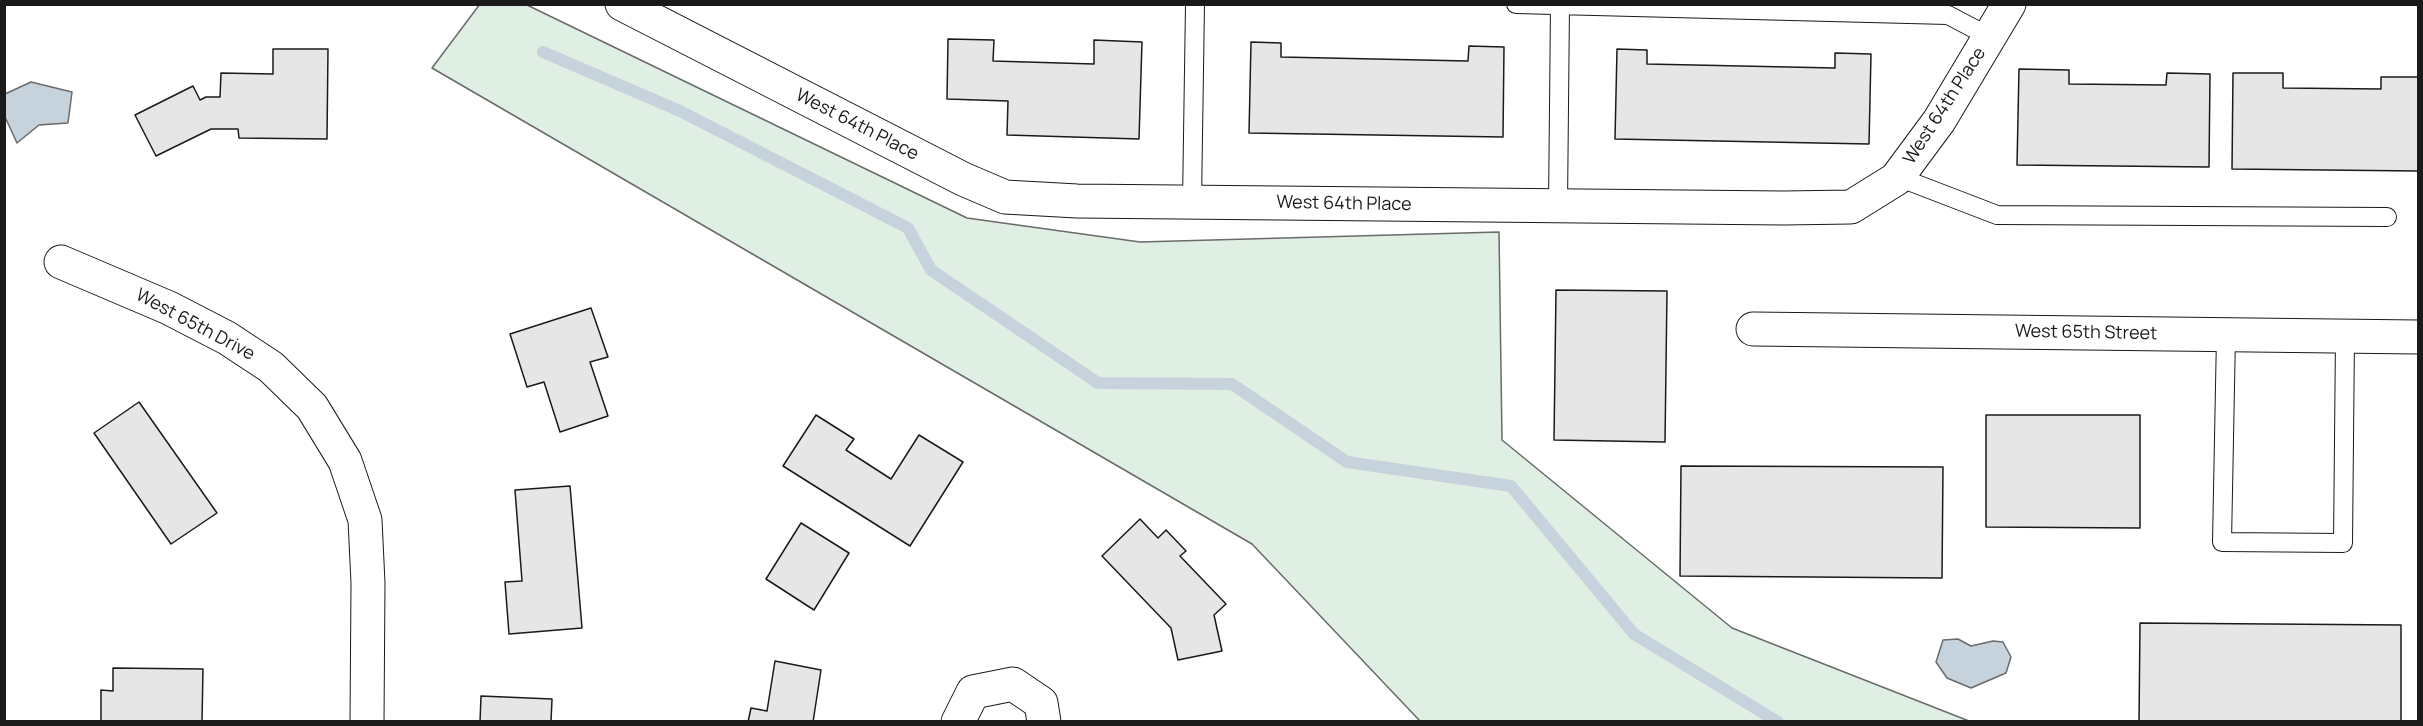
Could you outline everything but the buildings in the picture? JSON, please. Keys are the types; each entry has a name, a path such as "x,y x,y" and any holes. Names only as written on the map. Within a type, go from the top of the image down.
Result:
{"street":[{"name":"West 64th Place","path":"622,4 963,179 1005,197 1077,201 1851,207 1898,177 1939,122 2009,4"},
{"name":"West 65th Drive","path":"61,262 169,308 227,338 271,367 312,407 345,461 365,520 368,583 367,722"},
{"name":"West 65th Street","path":"1753,329 2418,337"},
{"path":"958,722 973,692 1013,684 1041,703 1044,722"}],"lane":[{"path":"1192,202 1195,4"},
{"path":"1516,4 1948,15 1990,37"},
{"path":"1558,206 1560,6"},
{"path":"1898,177 1997,215 2387,217"},
{"path":"2226,335 2222,542 2343,543 2344,336"}],"green space":[{"path":"480,4 527,5 967,218 1140,242 1499,232 1502,440 1732,628 1969,721 1420,721 1252,544 432,68"}],"shaded area":[{"path":"31,82 72,92 68,123 39,125 17,143 5,117 5,94"},
{"path":"1958,639 1971,646 1993,641 2003,642 2011,657 2006,673 1971,688 1947,678 1936,662 1943,640"}],"waterway":[{"path":"543,52 680,111 908,228 931,270 1098,383 1232,384 1347,462 1511,486 1634,634 1778,722"}]}
